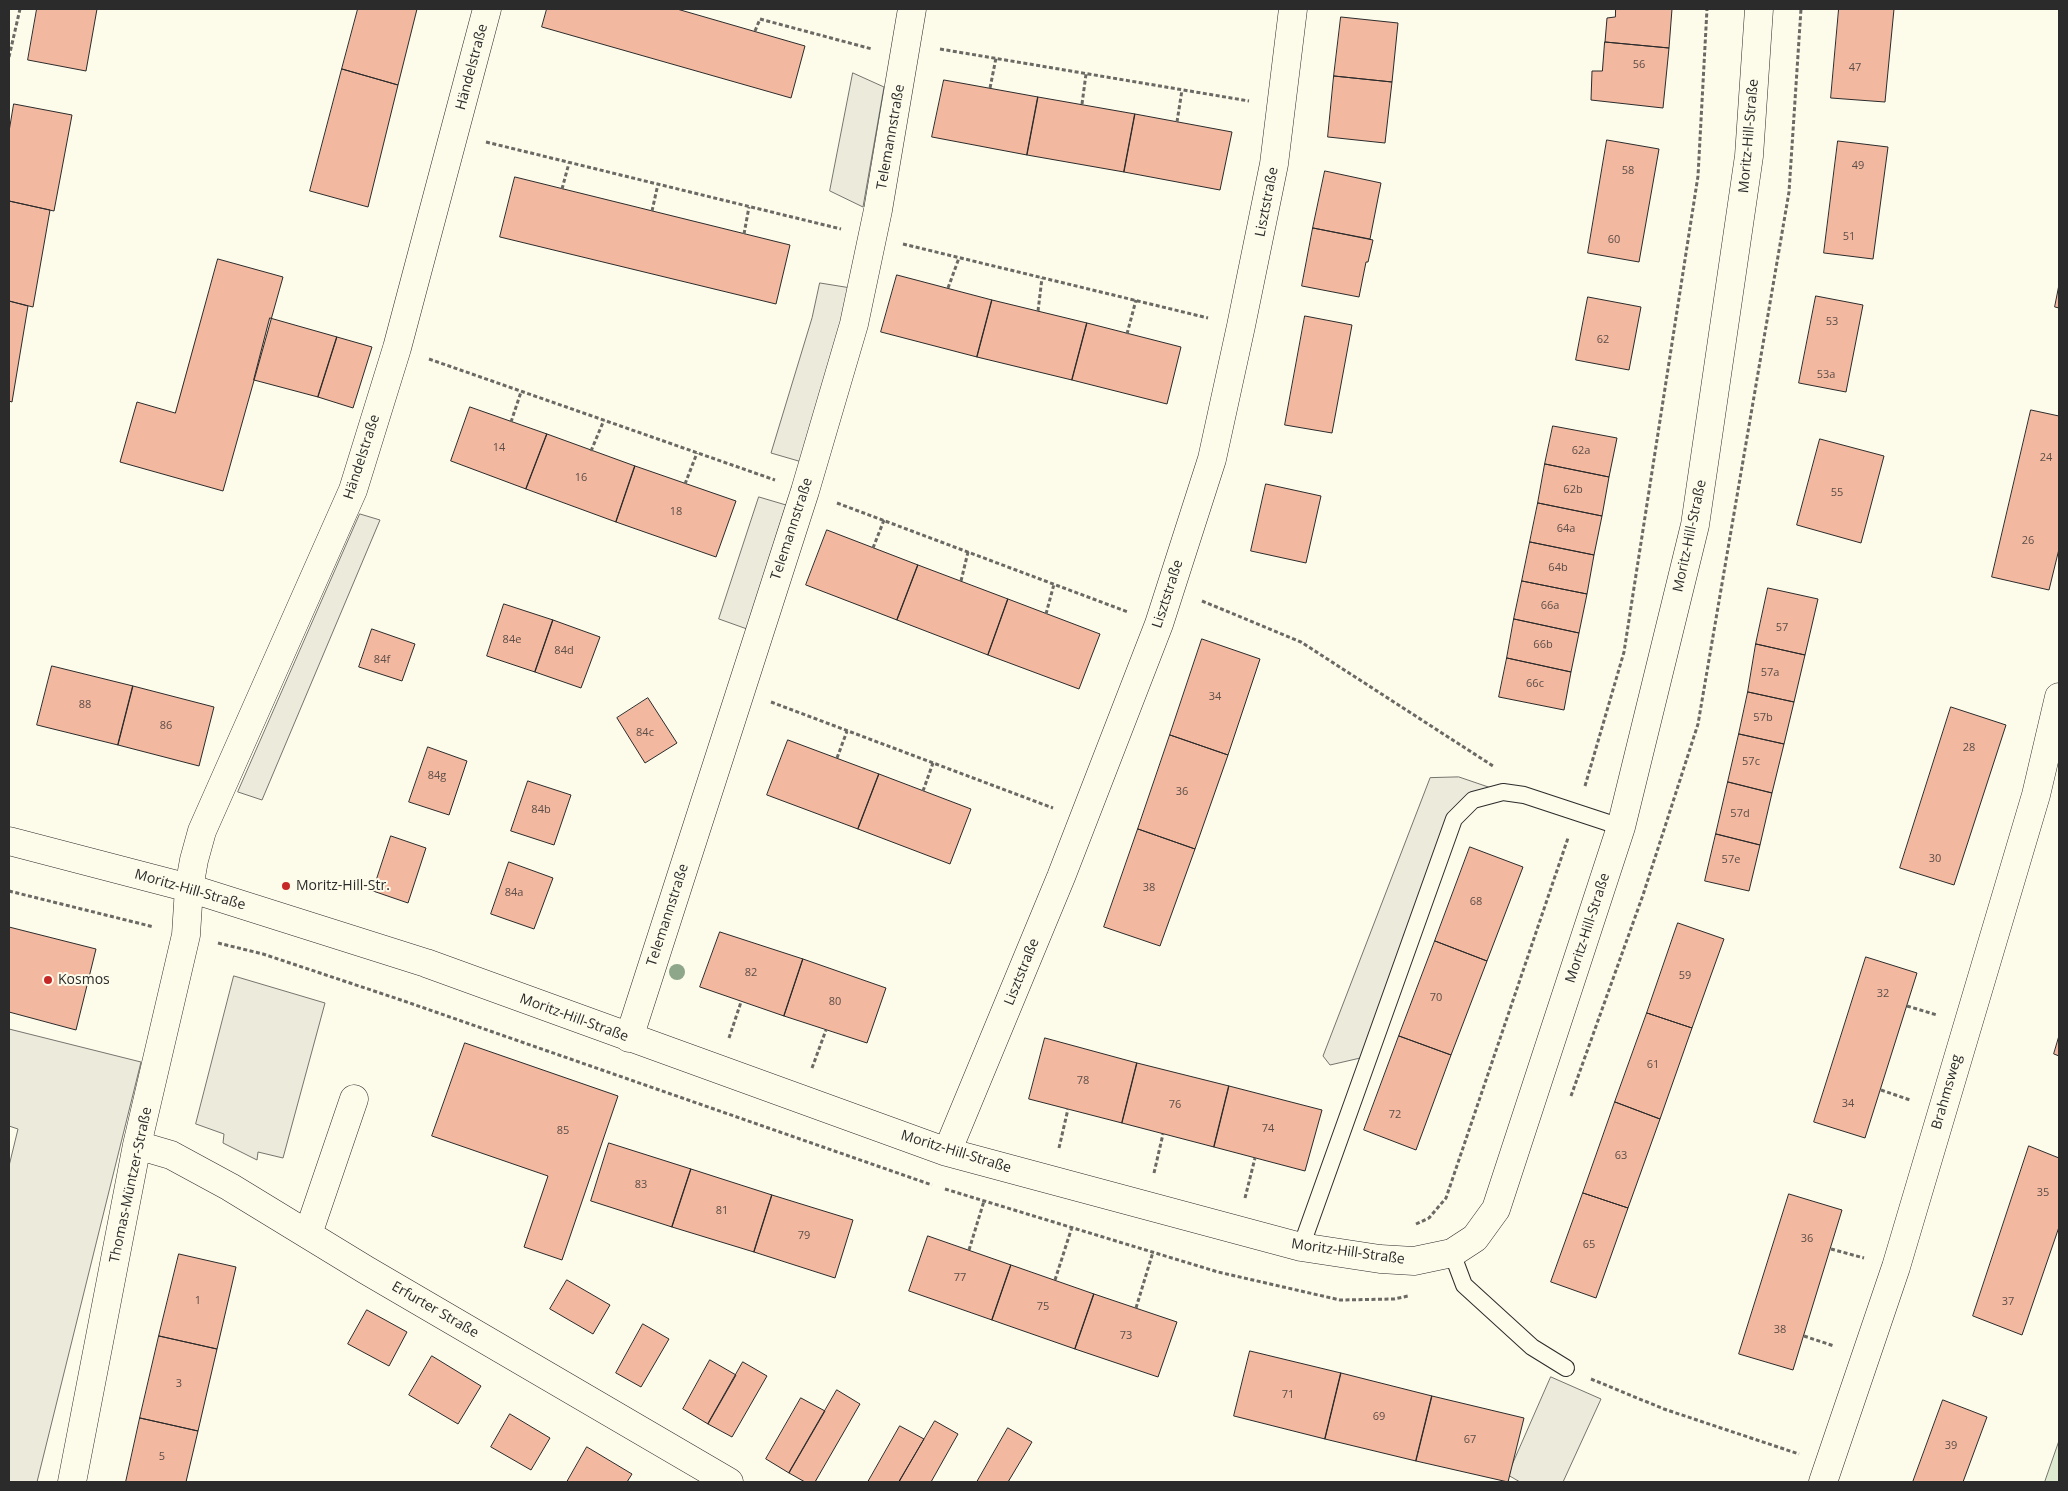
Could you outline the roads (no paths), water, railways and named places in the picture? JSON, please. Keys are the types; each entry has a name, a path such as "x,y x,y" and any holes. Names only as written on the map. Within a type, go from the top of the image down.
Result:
{"street":[{"name":"Händelstraße","path":"189,888 202,831 353,490 397,348 487,9"},
{"name":"Telemannstraße","path":"629,1038 805,491 854,324 878,210 912,9"},
{"name":"Lisztstraße","path":"947,1152 1084,818 1160,624 1212,458 1242,326 1274,164 1293,9"},
{"name":"Moritz-Hill-Straße","path":"9,841 189,888 426,963 947,1152 1301,1247 1380,1259 1414,1261 1452,1253 1475,1238 1496,1209 1621,826 1695,525 1749,156 1760,9"},
{"name":"Brahmsweg","path":"1826,1474 1896,1266 2036,795 2059,697"},
{"name":"Thomas-Müntzer-Straße","path":"72,1482 138,1145 186,935 189,888"},
{"path":"308,1234 354,1099"},
{"name":"Erfurter Straße","path":"138,1145 171,1155 230,1187 728,1482"}],"lane":[{"path":"1301,1247 1454,819 1473,800 1503,792 1524,795 1621,826"},
{"path":"1452,1253 1464,1285 1532,1347 1566,1368"}],"place":[{"name":"Moritz-Hill-Str.","path":"286,886"},
{"name":"Kosmos","path":"48,980"}]}
